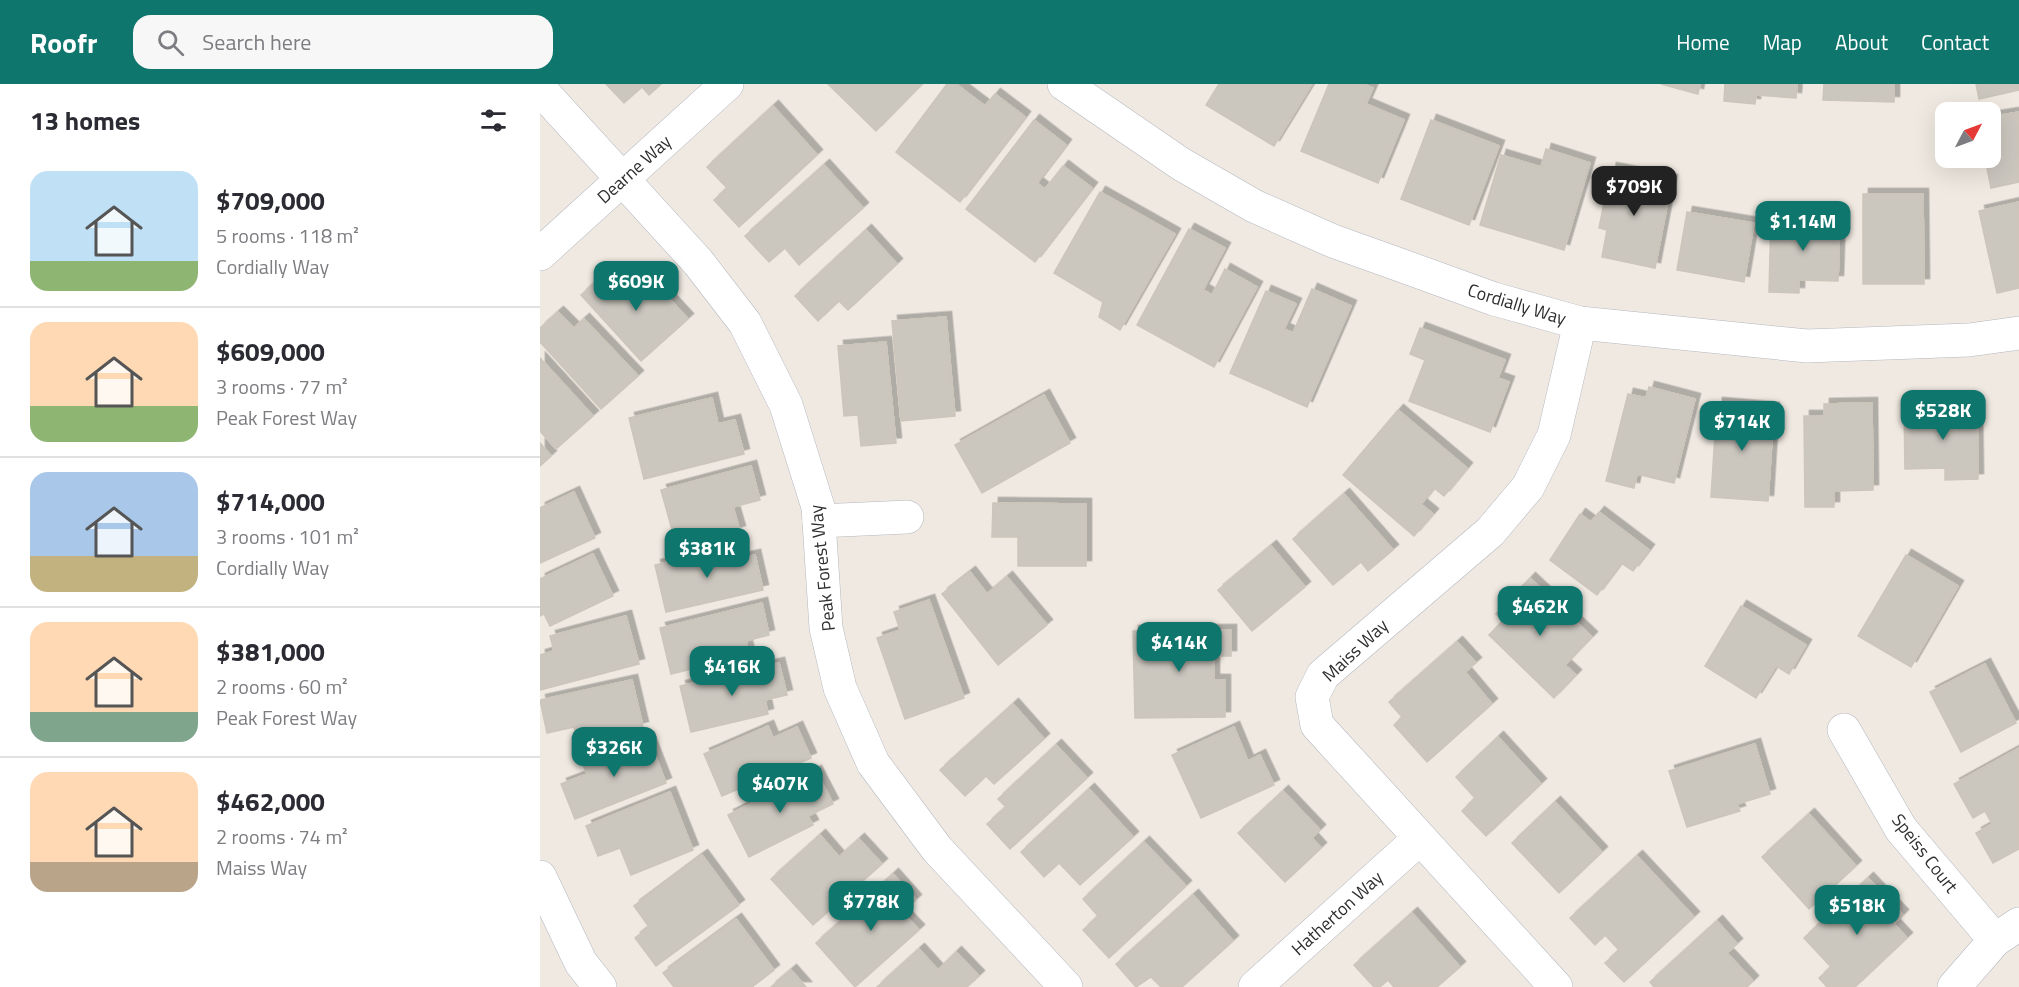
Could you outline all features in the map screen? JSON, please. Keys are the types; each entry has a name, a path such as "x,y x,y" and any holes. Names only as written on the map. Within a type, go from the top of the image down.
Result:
{"street":[{"name":"Dearne Way","path":"540,254 727,84"},
{"name":"Cordially Way","path":"1064,84 1181,164 1254,206 1333,241 1400,266 1494,298 1580,323 1807,346 1969,340 2019,333"},
{"name":"Peak Forest Way","path":"540,89 698,262 745,323 786,405 818,507 826,628 840,688 873,763 937,849 1066,987"},
{"name":"Maiss Way","path":"1556,987 1317,725 1312,697 1323,675 1490,532 1528,487 1554,435 1580,323"},
{"path":"819,521 907,517"},
{"name":"Speiss Court","path":"1845,730 1901,829 2007,932"},
{"name":"Hatherton Way","path":"1255,987 1419,839"},
{"path":"540,877 581,963 600,987"},
{"path":"1954,987 2007,932"}],"building":[{"path":"606,84 661,84 649,95 642,87 624,103"},
{"path":"828,84 922,84 876,131"},
{"path":"947,84 956,84 985,106 995,94 1025,117 960,202 896,152"},
{"path":"1219,84 1312,84 1274,146 1206,105"},
{"path":"1329,84 1363,84 1373,88 1366,104 1404,120 1378,183 1301,151"},
{"path":"1661,84 1700,84 1698,94"},
{"path":"1725,84 1797,84 1796,98 1756,95 1755,104 1724,101"},
{"path":"1824,84 1894,84 1894,102 1823,100"},
{"path":"1976,84 2019,84 2019,90 1979,99"},
{"path":"773,106 817,155 739,227 714,200 727,188 707,167"},
{"path":"2019,112 2019,182 1991,188 1987,168 2001,168 2001,115"},
{"path":"1034,120 1066,145 1037,183 1045,189 1063,166 1092,188 1035,262 966,209"},
{"path":"1431,120 1499,146 1469,225 1401,199"},
{"path":"1546,149 1590,163 1564,250 1480,225 1501,155 1541,167"},
{"path":"824,165 863,208 799,265 785,248 769,262 745,236"},
{"path":"1611,168 1672,180 1655,268 1602,257 1607,230 1599,228"},
{"path":"1100,192 1175,234 1120,330 1099,317 1103,302 1054,273"},
{"path":"1863,194 1923,194 1924,284 1863,284"},
{"path":"2019,202 2019,288 1997,293 1979,211"},
{"path":"1687,212 1754,223 1744,282 1677,270"},
{"path":"1771,217 1840,219 1838,281 1799,280 1799,293 1769,292"},
{"path":"1189,229 1225,248 1203,290 1212,295 1225,269 1257,287 1214,367 1137,325"},
{"path":"866,230 897,264 848,310 839,301 818,321 795,296"},
{"path":"644,271 688,319 641,361 581,295 607,272 623,290"},
{"path":"1312,289 1351,306 1307,407 1230,373 1266,291 1296,304 1284,329 1293,333"},
{"path":"558,312 574,328 584,319 638,376 601,409 540,342 540,328"},
{"path":"946,317 955,416 901,421 892,321"},
{"path":"1420,328 1505,360 1498,378 1509,382 1490,432 1409,401 1425,360 1410,354"},
{"path":"886,342 896,443 861,446 858,415 844,416 838,346"},
{"path":"540,358 593,416 556,449 540,431"},
{"path":"1649,387 1695,399 1674,483 1637,474 1634,488 1606,481 1628,394 1646,398"},
{"path":"1044,395 1070,443 982,493 955,445"},
{"path":"712,398 718,424 735,420 744,454 644,479 629,418"},
{"path":"1717,403 1774,408 1768,501 1711,497"},
{"path":"1872,403 1873,490 1834,491 1834,507 1805,507 1804,416 1824,416 1824,404"},
{"path":"1977,407 1978,479 1945,480 1945,468 1905,469 1904,409"},
{"path":"1398,410 1467,468 1444,496 1434,488 1421,504 1433,514 1414,536 1343,475"},
{"path":"540,443 551,456 540,466"},
{"path":"751,466 760,500 733,507 740,531 677,548 661,490"},
{"path":"574,492 595,538 540,563 540,508"},
{"path":"1344,494 1393,550 1368,571 1361,562 1333,585 1293,539"},
{"path":"993,503 1086,504 1086,566 1018,566 1018,537 992,537"},
{"path":"1599,512 1649,550 1633,571 1621,563 1597,595 1550,560 1580,514 1591,522"},
{"path":"1271,546 1305,587 1252,631 1218,590"},
{"path":"725,549 728,561 755,555 763,590 666,612 655,565"},
{"path":"593,554 613,596 550,626 544,614 540,616 540,579"},
{"path":"1906,555 1958,586 1911,667 1858,636"},
{"path":"970,572 987,594 1007,577 1047,625 998,665 942,594"},
{"path":"1530,578 1592,637 1565,665 1576,675 1554,698 1489,635 1503,621 1496,614"},
{"path":"929,600 964,698 905,719 877,638 900,630 894,612"},
{"path":"762,603 769,635 746,641 749,655 671,674 660,628"},
{"path":"1741,606 1806,645 1789,674 1776,666 1756,698 1705,666"},
{"path":"626,616 639,664 540,690 540,655 554,651 550,636"},
{"path":"1231,630 1231,656 1214,656 1214,680 1225,680 1225,717 1135,718 1133,631"},
{"path":"1457,642 1476,663 1465,672 1492,704 1427,762 1394,725 1402,717 1389,702"},
{"path":"779,663 787,695 765,700 768,714 691,732 680,686"},
{"path":"1985,664 2016,723 1961,752 1930,692"},
{"path":"632,680 643,727 577,741 574,727 547,733 540,700"},
{"path":"1013,704 1044,739 994,784 986,776 965,796 940,770"},
{"path":"768,726 773,738 797,727 811,758 722,796 704,754"},
{"path":"1234,727 1248,761 1260,755 1274,785 1201,818 1172,755"},
{"path":"648,737 666,783 575,819 561,784 587,774 582,763"},
{"path":"1498,737 1541,784 1486,836 1462,811 1475,798 1456,777"},
{"path":"1755,744 1770,794 1737,804 1740,811 1687,827 1669,771"},
{"path":"1056,745 1087,778 1010,849 987,824 1006,807 998,799"},
{"path":"2019,748 2019,849 1993,863 1976,833 1992,824 1985,811 1973,818 1954,784"},
{"path":"816,771 833,804 808,816 813,825 749,857 728,815"},
{"path":"1089,789 1133,837 1080,885 1059,863 1044,877 1021,852"},
{"path":"1283,791 1320,830 1312,838 1321,848 1285,882 1238,833"},
{"path":"670,792 693,850 631,875 620,848 598,856 586,826"},
{"path":"1555,802 1602,852 1559,893 1512,843"},
{"path":"1809,814 1856,866 1809,909 1762,857"},
{"path":"820,835 839,857 859,839 882,864 813,925 771,879"},
{"path":"1144,842 1186,886 1109,958 1083,930 1098,916 1083,899"},
{"path":"702,855 739,905 656,966 635,938 649,927 634,906"},
{"path":"1637,856 1694,917 1624,982 1605,963 1619,950 1605,935 1595,945 1570,918"},
{"path":"893,874 916,900 902,912 919,930 855,987 816,943"},
{"path":"1868,878 1903,915 1894,924 1907,938 1855,987 1827,987 1819,978 1831,967 1804,938"},
{"path":"1193,895 1233,941 1182,987 1161,987 1151,977 1136,987 1116,964"},
{"path":"1412,913 1460,967 1437,987 1394,987 1388,980 1380,987 1374,987 1354,965"},
{"path":"736,919 774,970 752,987 674,987 663,973"},
{"path":"1717,921 1737,944 1727,953 1753,981 1747,987 1654,987 1650,982"},
{"path":"919,949 938,970 956,952 979,976 967,987 877,987"},
{"path":"791,970 806,987 771,987"}]}
